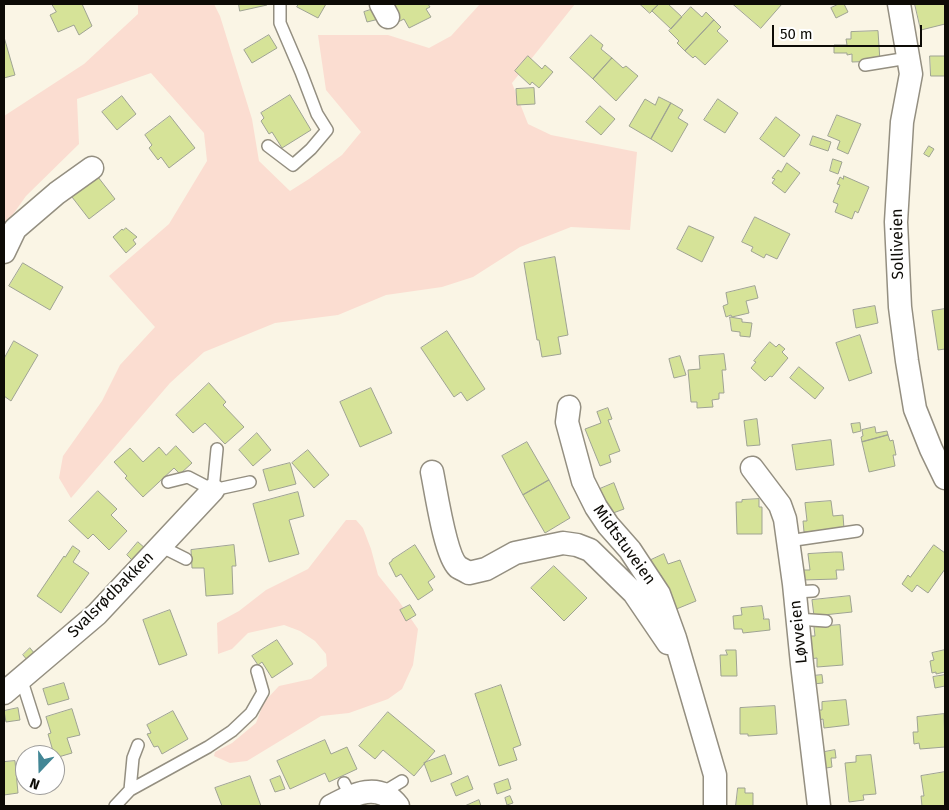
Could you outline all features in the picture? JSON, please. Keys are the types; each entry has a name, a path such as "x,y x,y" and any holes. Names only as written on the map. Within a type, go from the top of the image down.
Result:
{"street":[{"name":"Solliveien","path":"899,4 911,74 902,122 896,222 900,307 906,361 915,409 945,478"},
{"path":"4,252 15,229 58,193 92,168"},
{"name":"Midtstuveien","path":"569,407 567,422 583,481 596,507 608,525 630,550 659,594 675,638 715,774 715,806"},
{"name":"Løvveien","path":"752,468 780,504 785,519 788,541 804,591 797,620 819,806"},
{"name":"Midtstuveien","path":"432,472 448,545 458,566 469,573 486,569 515,554 546,545 563,543 577,545 590,550 634,593 665,638 678,652"},
{"name":"Svalsrødbakken","path":"4,693 97,614 213,490"},
{"path":"342,795 368,791 390,799"}],"lane":[{"path":"268,146 293,165 311,149 327,130 317,114 280,23 280,4"},
{"path":"865,65 908,58"},
{"path":"213,490 217,449"},
{"path":"168,482 188,477 213,490 250,482"},
{"path":"788,541 857,532"},
{"path":"160,546 186,558"},
{"path":"797,620 826,621"},
{"path":"115,806 130,790 208,747 232,731 245,719 251,713 263,692 257,671"},
{"path":"21,678 35,722"},
{"path":"130,790 133,758 138,745"},
{"path":"390,799 402,781"}],"shaded area":[{"path":"138,4 214,4 220,16 252,119 259,161 290,191 342,155 361,132 326,90 318,35 388,35 429,48 451,36 480,4 575,4 512,83 528,124 551,135 637,152 630,230 571,227 520,247 473,277 442,287 386,295 338,315 275,323 204,352 170,383 71,498 59,478 63,456 102,401 120,365 155,327 109,276 169,224 207,161 204,133 151,73 77,99 79,144 26,196 4,227 4,116 84,64 138,14"},
{"path":"346,520 356,520 363,528 378,575 418,629 413,665 402,689 388,699 349,713 321,716 247,761 230,763 214,756 215,752 232,743 256,723 264,702 279,686 311,679 327,666 326,654 315,641 300,631 284,625 248,633 232,649 218,654 217,623 239,611 266,590 308,569"}],"building":[{"path":"52,4 82,4 92,26 79,35 74,25 58,32 50,15 56,12"},
{"path":"239,4 267,4 267,5 240,11"},
{"path":"299,4 326,4 318,18 297,7"},
{"path":"389,4 428,4 430,7 426,9 431,17 409,28 404,19 398,22"},
{"path":"640,4 659,4 650,13"},
{"path":"659,4 668,4 682,17 671,29 652,11"},
{"path":"733,4 782,4 761,28"},
{"path":"844,4 848,12 836,18 831,8"},
{"path":"915,4 945,4 945,24 921,30"},
{"path":"380,7 383,18 367,22 364,12"},
{"path":"691,7 702,17 706,12 714,20 685,51 677,43 679,41 669,31"},
{"path":"714,20 721,27 717,31 728,41 705,65 695,56 693,58 685,51"},
{"path":"878,31 880,61 852,62 852,54 834,53 834,45 847,45 846,39 851,39 851,32"},
{"path":"269,35 277,48 252,63 244,50"},
{"path":"591,35 603,45 601,49 612,58 593,79 570,58"},
{"path":"4,37 15,75 4,78"},
{"path":"528,56 542,69 545,65 553,72 539,88 532,82 530,85 515,71"},
{"path":"930,56 945,56 945,76 931,76"},
{"path":"612,58 623,68 626,66 638,76 616,101 593,79"},
{"path":"534,88 535,104 517,105 516,89"},
{"path":"290,95 311,130 282,148 272,132 269,134 261,121 264,118 261,113"},
{"path":"122,96 136,114 117,130 102,112"},
{"path":"659,97 671,103 651,139 629,126 645,99 655,105"},
{"path":"718,99 738,113 725,133 704,120"},
{"path":"671,103 683,110 678,118 688,124 672,152 651,139"},
{"path":"600,106 615,119 601,135 586,122"},
{"path":"837,115 861,124 848,154 837,149 840,141 828,136"},
{"path":"170,116 195,148 169,168 161,157 158,160 149,148 152,145 145,135"},
{"path":"776,117 800,135 784,157 760,139"},
{"path":"813,136 831,142 828,151 810,145"},
{"path":"929,146 934,149 929,157 924,154"},
{"path":"833,159 842,162 838,174 830,171"},
{"path":"787,163 800,173 785,193 772,183 775,179 772,178 778,170 781,172"},
{"path":"844,176 869,187 858,213 855,211 852,219 835,212 838,204 833,202 840,185 837,184 840,177 843,179"},
{"path":"98,177 115,199 89,219 72,197"},
{"path":"755,217 790,234 777,259 766,254 764,258 751,251 753,247 742,242"},
{"path":"689,226 714,237 702,262 677,249"},
{"path":"126,228 137,237 133,240 136,244 126,253 113,237"},
{"path":"555,257 568,335 558,337 561,354 542,357 539,340 537,340 524,263"},
{"path":"23,263 63,287 50,310 9,286"},
{"path":"755,286 758,298 746,301 749,313 726,317 723,306 728,304 726,293"},
{"path":"875,306 878,323 856,328 853,310"},
{"path":"945,309 945,349 938,350 932,311"},
{"path":"730,317 742,319 742,322 752,323 750,337 740,336 740,332 732,331"},
{"path":"447,331 485,389 467,401 461,392 454,397 421,348"},
{"path":"860,335 872,373 849,381 836,343"},
{"path":"14,341 38,355 11,401 4,396 4,359"},
{"path":"770,342 776,347 779,344 785,349 782,352 788,358 772,377 770,376 765,381 751,368 756,362 754,361"},
{"path":"724,354 726,370 722,370 724,393 719,393 719,399 712,400 713,407 697,408 697,402 691,402 688,370 700,369 699,356"},
{"path":"680,356 686,375 674,378 669,359"},
{"path":"799,367 824,388 815,399 790,378"},
{"path":"209,383 226,402 223,405 244,427 225,444 205,423 193,433 176,415"},
{"path":"371,388 392,433 360,447 340,402"},
{"path":"608,408 612,419 608,420 620,451 609,455 611,462 600,466 585,429 601,423 597,412"},
{"path":"757,419 760,445 747,446 744,421"},
{"path":"860,423 861,431 853,433 851,424"},
{"path":"875,427 876,433 887,431 888,435 862,442 862,430"},
{"path":"257,433 271,450 253,466 239,450"},
{"path":"888,435 890,441 893,440 896,455 893,455 895,466 869,472 862,442"},
{"path":"831,440 834,465 796,470 792,445"},
{"path":"527,442 549,480 523,495 502,456"},
{"path":"176,446 192,463 180,474 174,468 143,497 125,478 127,476 114,462 130,448 143,462 159,447 166,455"},
{"path":"308,450 329,475 314,488 292,463"},
{"path":"290,463 296,484 269,491 263,470"},
{"path":"549,480 570,518 545,533 523,495"},
{"path":"614,483 624,509 605,516 595,491"},
{"path":"98,491 117,509 111,515 127,531 109,550 93,534 88,539 69,521"},
{"path":"298,492 304,516 289,520 299,554 269,562 253,504"},
{"path":"759,499 759,507 762,507 762,534 737,534 736,502"},
{"path":"831,501 833,516 843,515 844,529 804,532 803,521 807,521 805,503"},
{"path":"138,542 146,549 134,562 127,555"},
{"path":"234,545 236,566 232,566 233,594 206,596 204,568 192,568 191,550"},
{"path":"415,545 435,577 428,582 433,590 418,600 401,574 396,577 389,563"},
{"path":"934,545 945,553 945,569 928,593 917,585 912,592 902,584 908,575 910,577"},
{"path":"73,546 80,551 73,562 89,573 61,613 37,596"},
{"path":"842,552 844,570 836,570 837,579 803,580 802,570 810,570 808,554"},
{"path":"664,554 668,564 680,560 696,601 674,610 661,575 658,577 651,560"},
{"path":"554,566 587,598 564,621 531,588"},
{"path":"850,596 852,612 814,616 812,600"},
{"path":"410,605 416,615 406,621 400,610"},
{"path":"762,606 763,619 769,619 770,630 743,633 742,629 734,629 733,616 742,615 741,608"},
{"path":"170,610 187,655 159,665 143,620"},
{"path":"840,625 843,665 817,667 817,658 810,659 808,636 815,636 814,627"},
{"path":"277,640 293,664 272,678 262,662 258,665 252,656"},
{"path":"30,648 35,654 28,661 23,655"},
{"path":"726,650 736,650 737,676 721,676 720,655 727,655"},
{"path":"945,650 945,672 932,673 930,661 934,660 932,653"},
{"path":"822,675 823,683 813,684 812,676"},
{"path":"945,675 945,686 935,688 933,677"},
{"path":"64,683 69,699 48,705 43,689"},
{"path":"501,685 521,745 513,748 517,760 499,766 475,694"},
{"path":"846,700 849,725 824,728 823,719 819,720 818,710 822,710 822,702"},
{"path":"775,706 777,734 748,736 748,734 740,734 740,708"},
{"path":"18,708 20,720 6,722 4,711"},
{"path":"72,709 80,735 67,738 72,753 65,755 65,745 51,745 48,734 51,733 46,717"},
{"path":"173,711 188,739 162,754 158,746 154,747 147,734 151,733 147,725"},
{"path":"388,712 435,751 414,776 383,750 375,759 359,746"},
{"path":"944,714 945,747 920,749 919,743 914,744 913,732 918,732 917,717"},
{"path":"325,740 331,754 347,747 357,769 329,782 325,773 290,789 277,761"},
{"path":"835,750 836,758 831,758 832,767 821,769 819,753"},
{"path":"445,755 452,774 431,782 424,763"},
{"path":"871,755 876,794 863,795 864,800 849,802 845,763 856,762 856,756"},
{"path":"15,761 15,793 4,795 4,762"},
{"path":"945,772 945,806 922,806 921,796 924,796 921,776"},
{"path":"250,776 261,806 222,806 215,788"},
{"path":"280,776 285,789 275,792 270,780"},
{"path":"468,776 473,789 456,796 451,784"},
{"path":"508,779 511,789 497,794 494,784"},
{"path":"738,788 745,788 745,793 753,793 753,806 736,806"},
{"path":"510,796 513,803 507,805 505,798"},
{"path":"479,800 481,806 465,806"}]}
